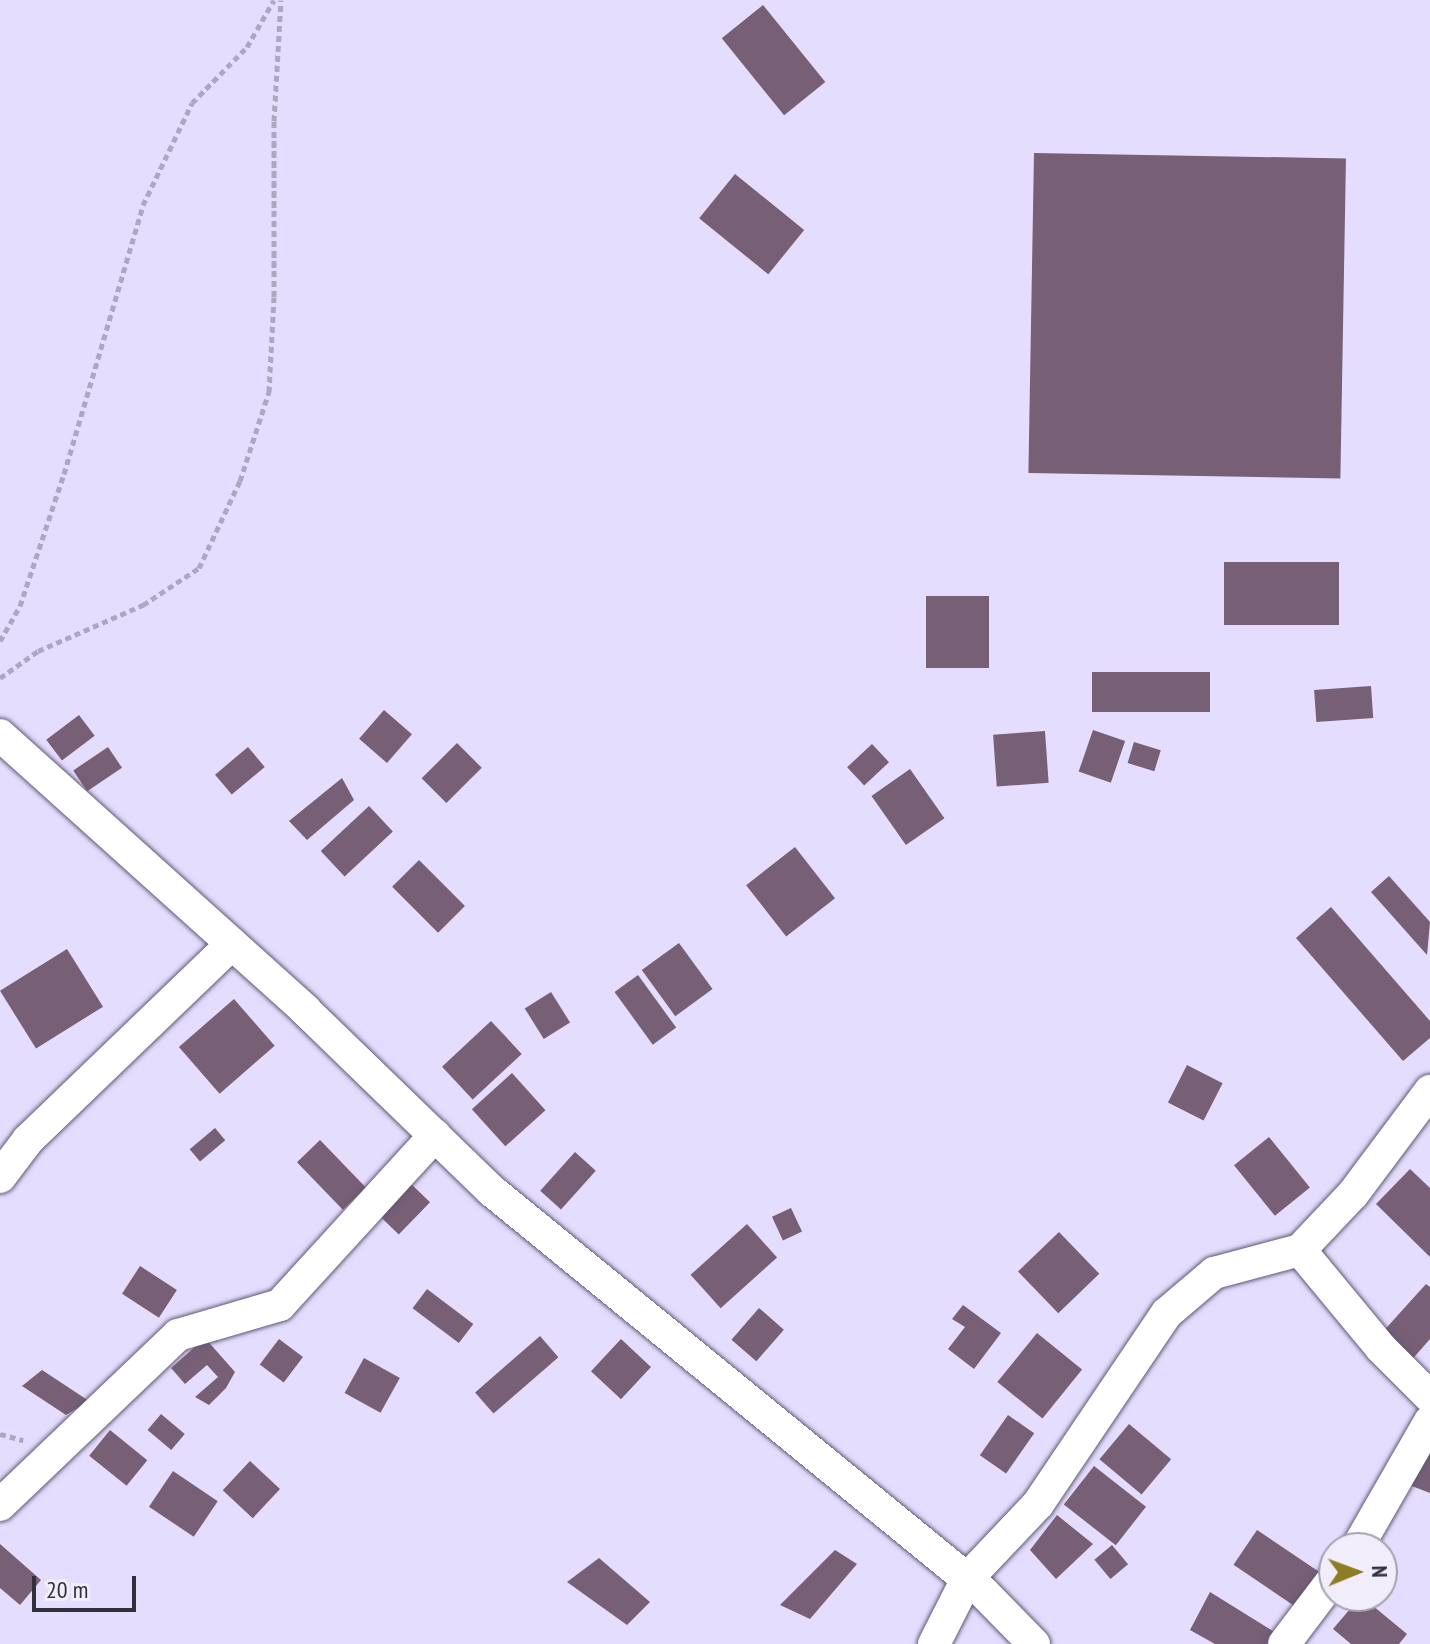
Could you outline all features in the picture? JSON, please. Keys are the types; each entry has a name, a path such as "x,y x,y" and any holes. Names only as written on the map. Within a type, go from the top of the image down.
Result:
{"street":[{"path":"0,735 232,944 492,1191 967,1579 1034,1644"},
{"path":"0,1177 28,1140 232,944"},
{"path":"934,1644 967,1579 1038,1504 1167,1313 1214,1273 1300,1250 1353,1194 1430,1091"},
{"path":"0,1505 178,1335 280,1305 435,1135"},
{"path":"1300,1250 1381,1348 1430,1397"},
{"path":"1366,1532 1430,1421"},
{"path":"1284,1644 1318,1599"}],"path":[{"path":"0,641 20,606 64,474 143,205 192,103 247,47 274,0"},
{"path":"0,678 38,651 143,605 199,568 240,481 269,392 274,297 274,121 281,0"}],"building":[{"path":"763,5 825,82 784,115 722,38"},
{"path":"1034,153 1346,158 1340,478 1028,473"},
{"path":"735,174 804,230 768,274 699,218"},
{"path":"1224,562 1339,562 1339,625 1224,625"},
{"path":"926,596 989,596 989,668 926,668"},
{"path":"1092,672 1210,672 1210,712 1092,712"},
{"path":"1371,686 1373,718 1316,722 1314,690"},
{"path":"384,710 412,734 387,763 359,739"},
{"path":"79,715 95,736 62,760 46,740"},
{"path":"1093,730 1125,741 1111,783 1079,772"},
{"path":"1045,731 1049,783 997,787 993,735"},
{"path":"1134,742 1161,750 1154,771 1128,763"},
{"path":"457,743 482,768 446,803 422,778"},
{"path":"872,744 889,762 864,785 847,767"},
{"path":"108,747 122,768 87,791 73,770"},
{"path":"248,747 265,767 232,795 215,775"},
{"path":"910,769 944,818 906,845 871,796"},
{"path":"342,778 354,800 307,840 289,821"},
{"path":"369,806 393,832 345,877 321,851"},
{"path":"795,847 835,898 786,936 746,885"},
{"path":"419,860 465,906 438,933 392,887"},
{"path":"1389,876 1430,922 1427,955 1371,892"},
{"path":"1331,907 1430,1021 1430,1038 1403,1061 1296,938"},
{"path":"679,943 713,989 675,1016 642,970"},
{"path":"67,949 103,1007 36,1049 0,991"},
{"path":"638,975 676,1028 653,1045 615,992"},
{"path":"551,992 570,1023 544,1039 525,1008"},
{"path":"234,999 275,1046 220,1094 179,1047"},
{"path":"491,1021 522,1054 473,1100 442,1067"},
{"path":"1187,1065 1223,1083 1204,1121 1168,1102"},
{"path":"512,1073 545,1110 505,1146 472,1109"},
{"path":"215,1128 225,1140 200,1161 190,1149"},
{"path":"1269,1137 1310,1188 1275,1216 1234,1165"},
{"path":"320,1140 366,1187 343,1210 297,1162"},
{"path":"575,1152 596,1171 561,1209 540,1191"},
{"path":"1410,1169 1430,1188 1430,1257 1376,1204"},
{"path":"407,1180 430,1202 399,1235 376,1212"},
{"path":"791,1208 802,1232 783,1240 772,1217"},
{"path":"747,1224 777,1257 721,1308 691,1275"},
{"path":"1059,1232 1099,1274 1058,1313 1018,1272"},
{"path":"140,1266 177,1290 159,1318 122,1294"},
{"path":"1426,1284 1430,1287 1430,1339 1409,1363 1379,1336"},
{"path":"427,1289 473,1324 459,1343 413,1308"},
{"path":"963,1305 1001,1333 974,1369 948,1349 965,1327 952,1319"},
{"path":"759,1308 784,1330 756,1361 731,1340"},
{"path":"1037,1333 1082,1370 1042,1418 997,1382"},
{"path":"540,1336 558,1357 493,1414 475,1392"},
{"path":"205,1338 235,1372 226,1388 209,1405 195,1397 218,1377 207,1365 185,1384 171,1368"},
{"path":"279,1339 303,1357 284,1383 260,1365"},
{"path":"621,1339 651,1367 621,1399 591,1371"},
{"path":"364,1358 400,1378 380,1413 345,1393"},
{"path":"42,1370 89,1401 66,1415 22,1386"},
{"path":"161,1414 185,1434 171,1450 148,1430"},
{"path":"1008,1415 1034,1433 1006,1473 980,1455"},
{"path":"1129,1424 1171,1459 1142,1495 1099,1459"},
{"path":"110,1430 147,1460 127,1486 89,1456"},
{"path":"1430,1431 1430,1493 1404,1483"},
{"path":"250,1461 280,1489 253,1518 223,1490"},
{"path":"1094,1466 1146,1507 1116,1545 1064,1505"},
{"path":"173,1471 218,1501 194,1537 149,1507"},
{"path":"1057,1515 1093,1544 1056,1579 1030,1550"},
{"path":"1257,1530 1318,1571 1318,1577 1297,1608 1234,1565"},
{"path":"0,1544 41,1580 20,1605 0,1588"},
{"path":"1112,1545 1128,1564 1110,1579 1094,1560"},
{"path":"835,1550 857,1564 810,1619 780,1605"},
{"path":"599,1558 650,1602 627,1625 567,1582"},
{"path":"1210,1592 1276,1633 1269,1644 1215,1644 1190,1630"},
{"path":"1347,1612 1380,1612 1407,1634 1399,1644 1351,1644 1333,1629"}]}
